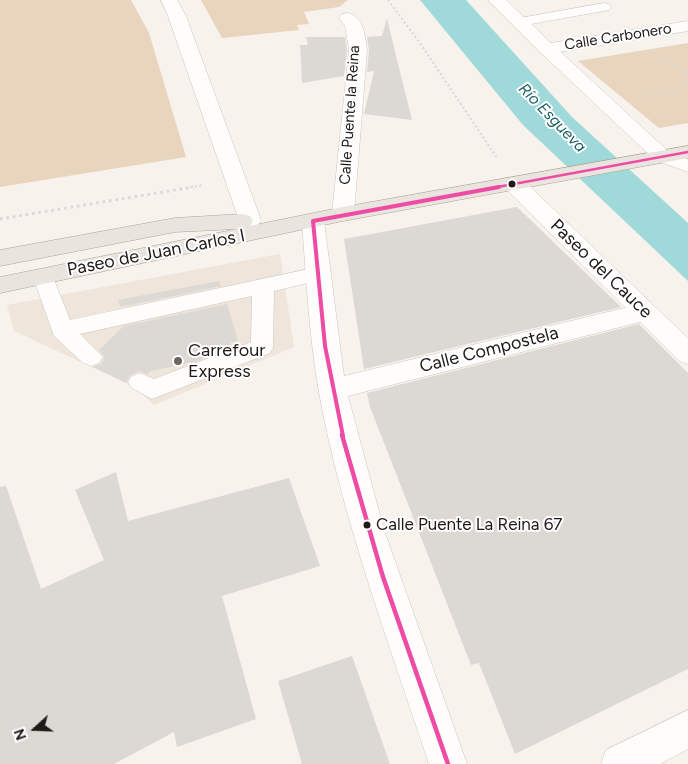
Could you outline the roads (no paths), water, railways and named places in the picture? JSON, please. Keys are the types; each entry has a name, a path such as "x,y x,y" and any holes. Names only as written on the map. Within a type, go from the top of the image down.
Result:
{"main road":[{"name":"Paseo de Juan Carlos I","path":"0,285 343,214 688,152"},
{"name":"Paseo de Juan Carlos I","path":"0,258 175,226 250,220 313,221"}],"street":[{"path":"169,0 177,16 250,220"},
{"path":"496,0 608,105 653,157 688,166"},
{"name":"Calle Puente la Reina","path":"343,214 358,50 354,26 348,18"},
{"name":"Calle Carbonero","path":"547,49 688,26"},
{"name":"Paseo del Cauce","path":"514,184 688,354"},
{"path":"313,221 326,352 333,389 367,526 448,764"},
{"name":"Calle Compostela","path":"333,389 645,312"},
{"path":"620,764 688,729"}],"lane":[{"path":"520,22 604,7"},
{"path":"62,330 318,274"},
{"path":"44,277 62,330 91,357"},
{"path":"140,382 152,390 262,347 263,287"}],"water":[{"name":"Río Esgueva","path":"420,0 466,0 572,117 688,223 688,281 523,125"}],"place":[{"name":"Carrefour Express","path":"178,361"},
{"name":"Calle Puente La Reina 67","path":"367,525"}]}
